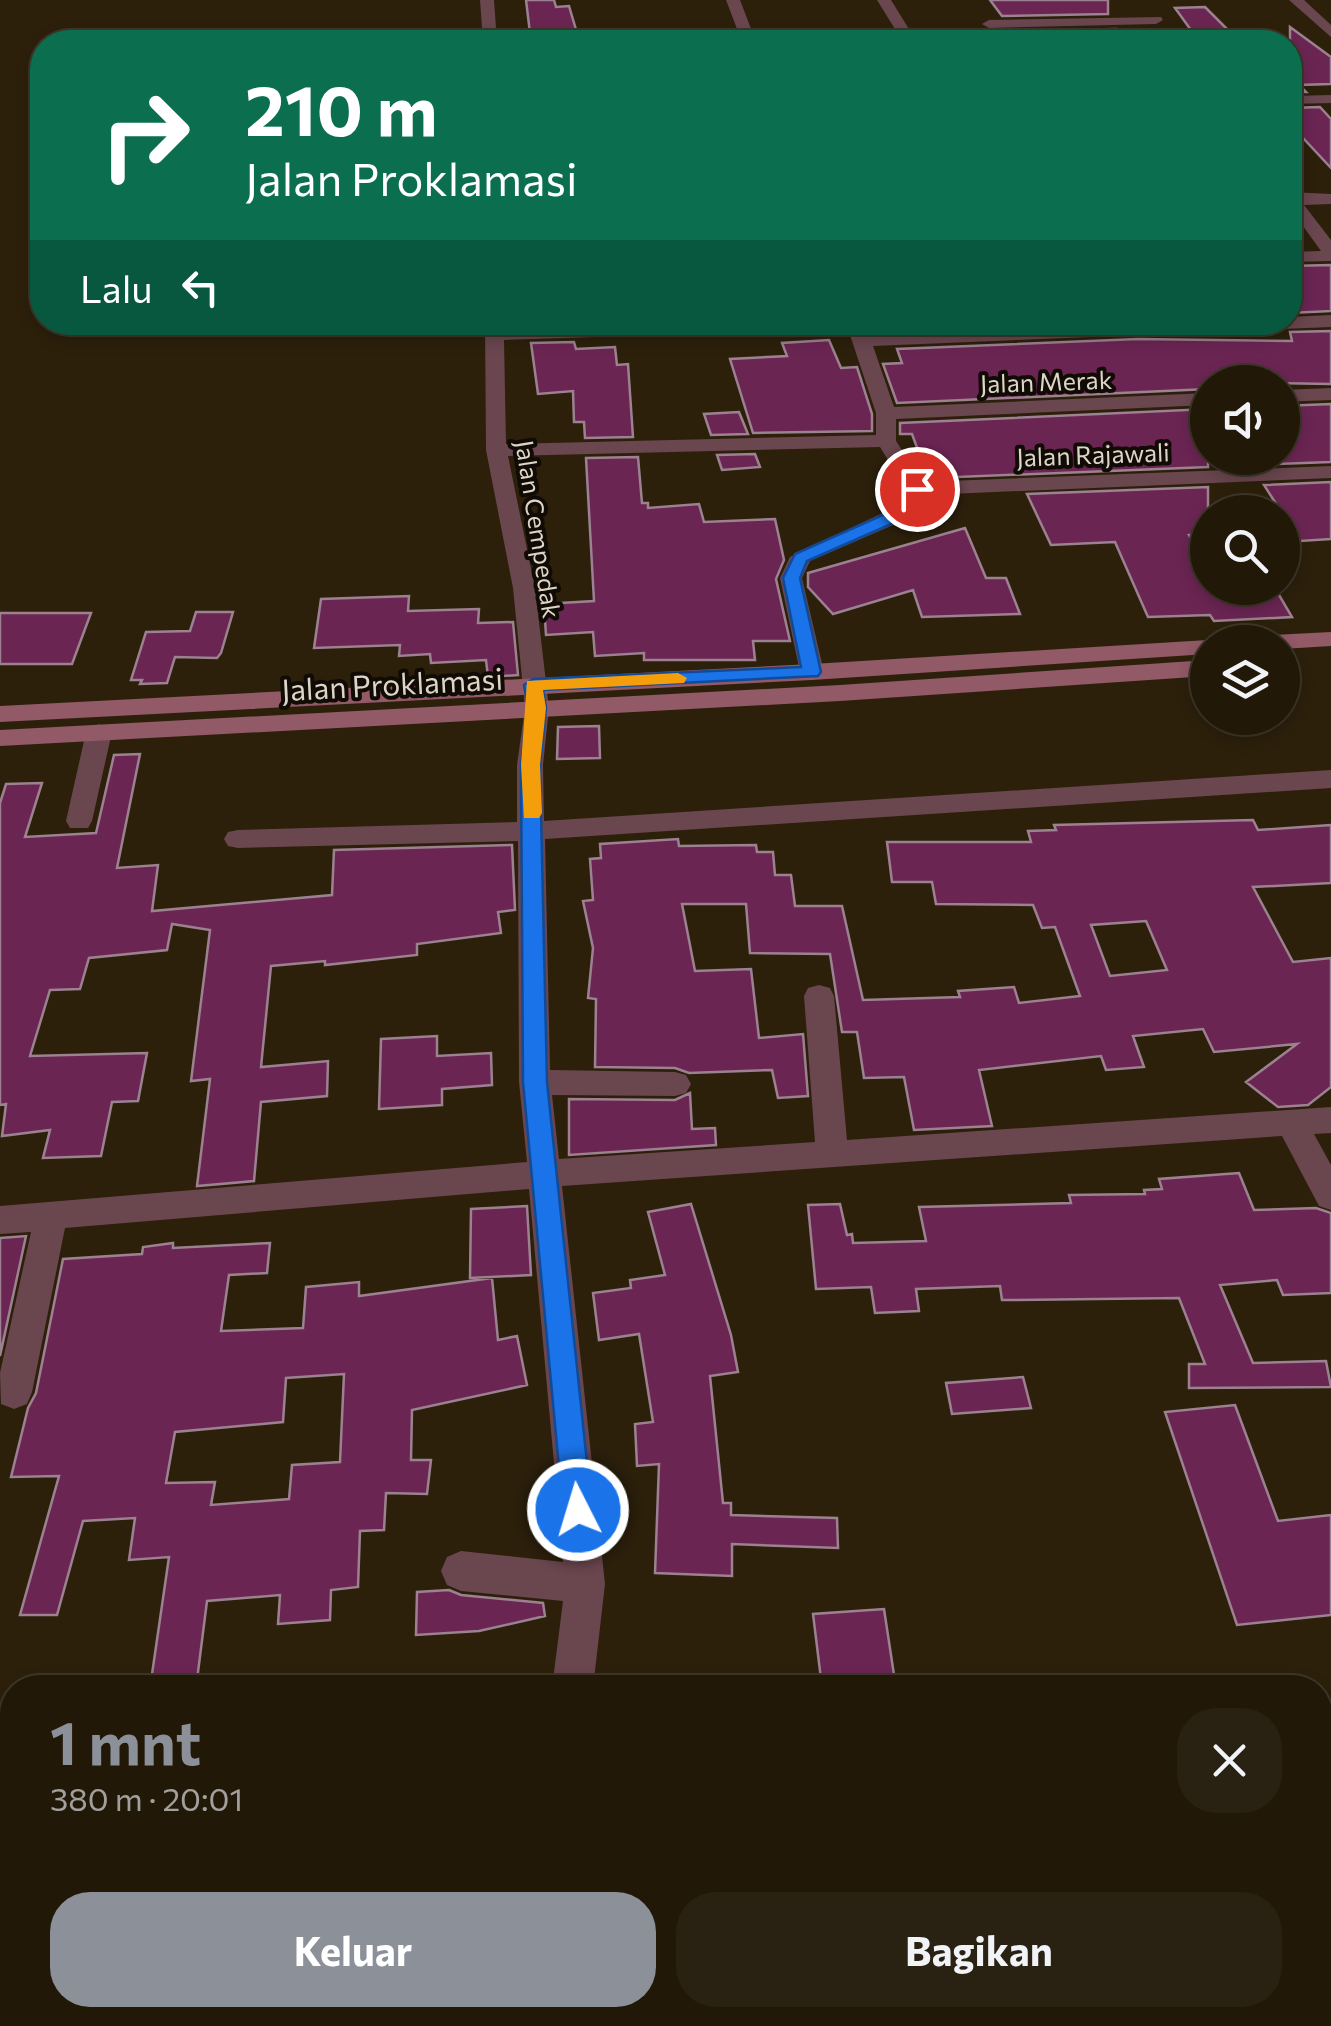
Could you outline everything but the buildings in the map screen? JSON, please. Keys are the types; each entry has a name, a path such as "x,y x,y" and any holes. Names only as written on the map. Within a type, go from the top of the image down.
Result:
{"street":[{"path":"487,0 489,30"},
{"path":"733,0 745,30"},
{"path":"884,0 903,30"},
{"path":"1296,0 1331,33"},
{"path":"992,30 985,18 1154,26"},
{"path":"1302,100 1331,99"},
{"path":"1302,199 1331,199"},
{"path":"1302,205 1331,228"},
{"path":"1302,210 1331,254 1302,256"},
{"path":"1302,322 1331,322"},
{"name":"Jalan Cempedak","path":"494,335 496,450 524,588 535,696 530,765 535,1082 585,1584 574,1675"},
{"path":"812,672 792,578 794,566 801,557 900,514 917,489 886,441 886,413 859,335"},
{"path":"1300,395 1331,394"},
{"name":"Jalan Merak","path":"886,413 1190,400"},
{"path":"496,450 886,441"},
{"name":"Jalan Rajawali","path":"917,489 1331,472"},
{"path":"1300,641 1331,639"},
{"name":"Jalan Proklamasi","path":"0,738 812,672 1190,648"},
{"path":"1300,661 1331,659"},
{"name":"Jalan Proklamasi","path":"0,714 535,696 840,693 1190,669"},
{"path":"78,821 100,732"},
{"path":"238,839 532,830 1331,780"},
{"path":"818,996 832,1157"},
{"path":"535,1082 675,1084"},
{"path":"0,1220 547,1174 1331,1120"},
{"path":"1292,1124 1331,1196"},
{"path":"14,1392 51,1217"},
{"path":"461,1572 585,1584"}],"slow traffic":[{"path":"531,813 530,765 537,708 533,685 678,678"}],"route":[{"path":"578,1510 535,1082 530,765 537,708 533,685 812,672 792,578 794,566 801,557 900,514 917,489"}]}
